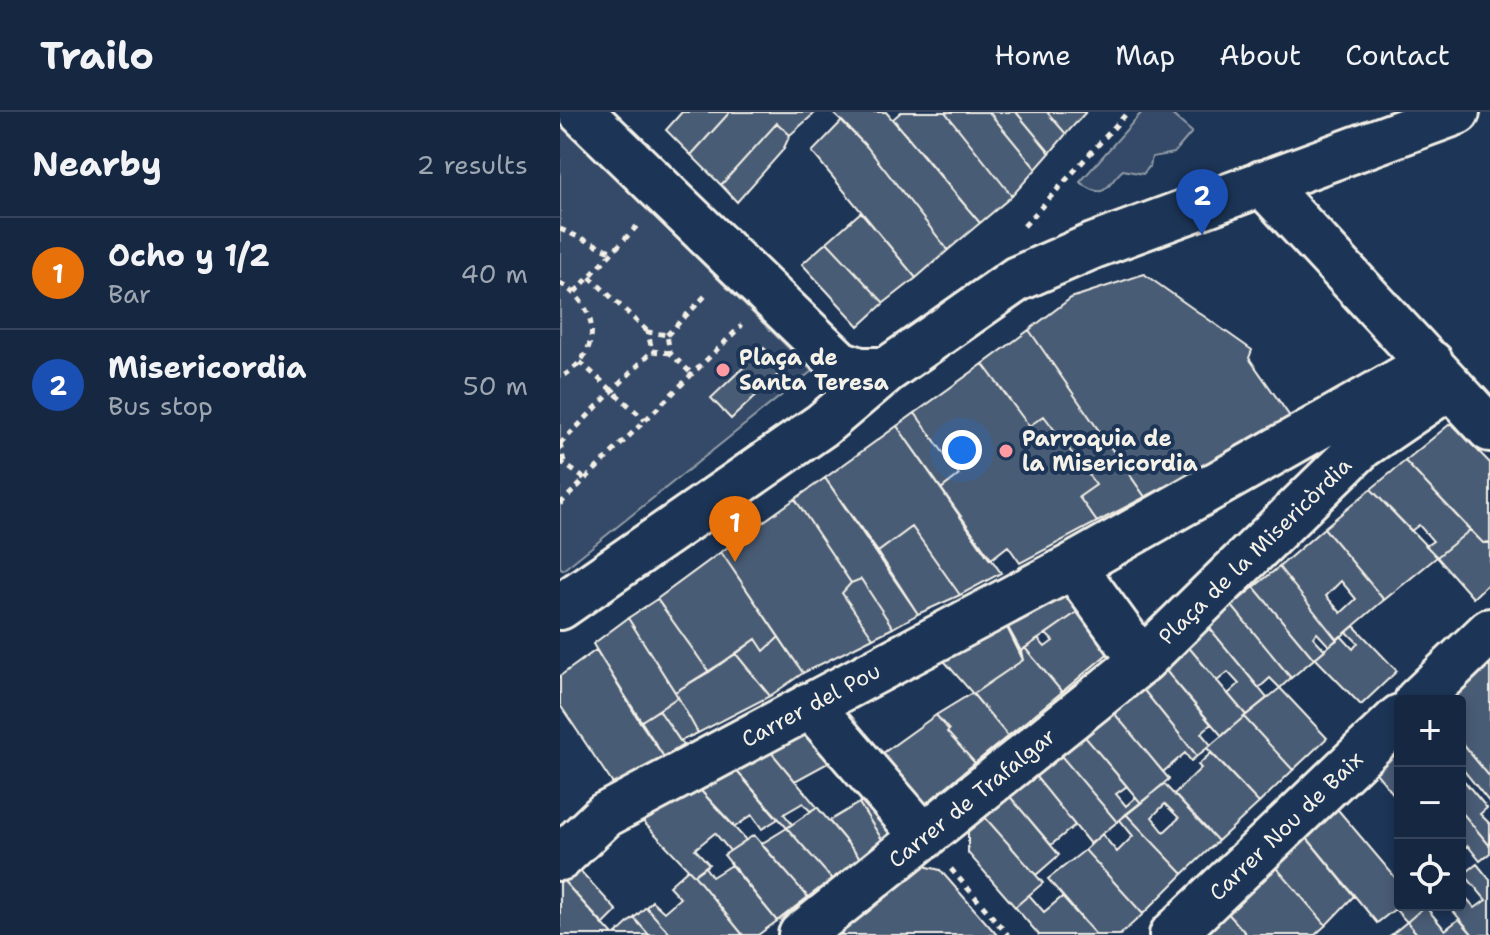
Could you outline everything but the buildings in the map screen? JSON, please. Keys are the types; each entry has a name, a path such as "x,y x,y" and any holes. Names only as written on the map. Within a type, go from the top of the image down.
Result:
{"street":[{"path":"581,112 840,363 860,370 887,370"},
{"path":"560,606 822,425 887,370 1017,279 1262,183 1457,112"},
{"path":"1262,183 1490,429"},
{"path":"822,425 840,401 844,386 840,363"},
{"name":"Plaça de la Misericòrdia","path":"1440,375 1362,446 1142,661 1073,566 1440,375"},
{"name":"Carrer del Pou","path":"560,858 605,815 1073,566"},
{"path":"1423,695 1490,631"},
{"name":"Carrer de Trafalgar","path":"801,935 1142,661"},
{"path":"810,705 924,837"},
{"name":"Carrer Nou de Baix","path":"1172,935 1394,723"}],"path":[{"path":"1019,232 1128,112"},
{"path":"575,292 638,224 649,234"},
{"path":"560,229 613,252"},
{"path":"590,277 648,332 667,335"},
{"path":"667,335 710,291 700,282"},
{"path":"560,283 575,292 588,310 592,331 588,352 575,370 560,378"},
{"path":"560,504 744,323 733,313"},
{"path":"648,332 652,351"},
{"path":"667,335 670,353 692,374"},
{"path":"652,351 670,353"},
{"path":"585,479 562,462 560,444 652,351"},
{"path":"580,362 645,420"},
{"path":"924,837 1008,935"}],"shaded area":[{"path":"1142,112 1169,112 1192,132 1174,153 1152,157 1150,166 1143,174 1123,170 1101,191 1080,182"},
{"path":"560,124 812,371 563,570 560,567"}],"place":[{"name":"Misericordia","path":"1202,235"},
{"name":"Plaça de Santa Teresa","path":"723,370"},
{"name":"Parroquia de la Misericordia","path":"1006,451"},
{"name":"Ocho y 1/2","path":"735,562"}]}
